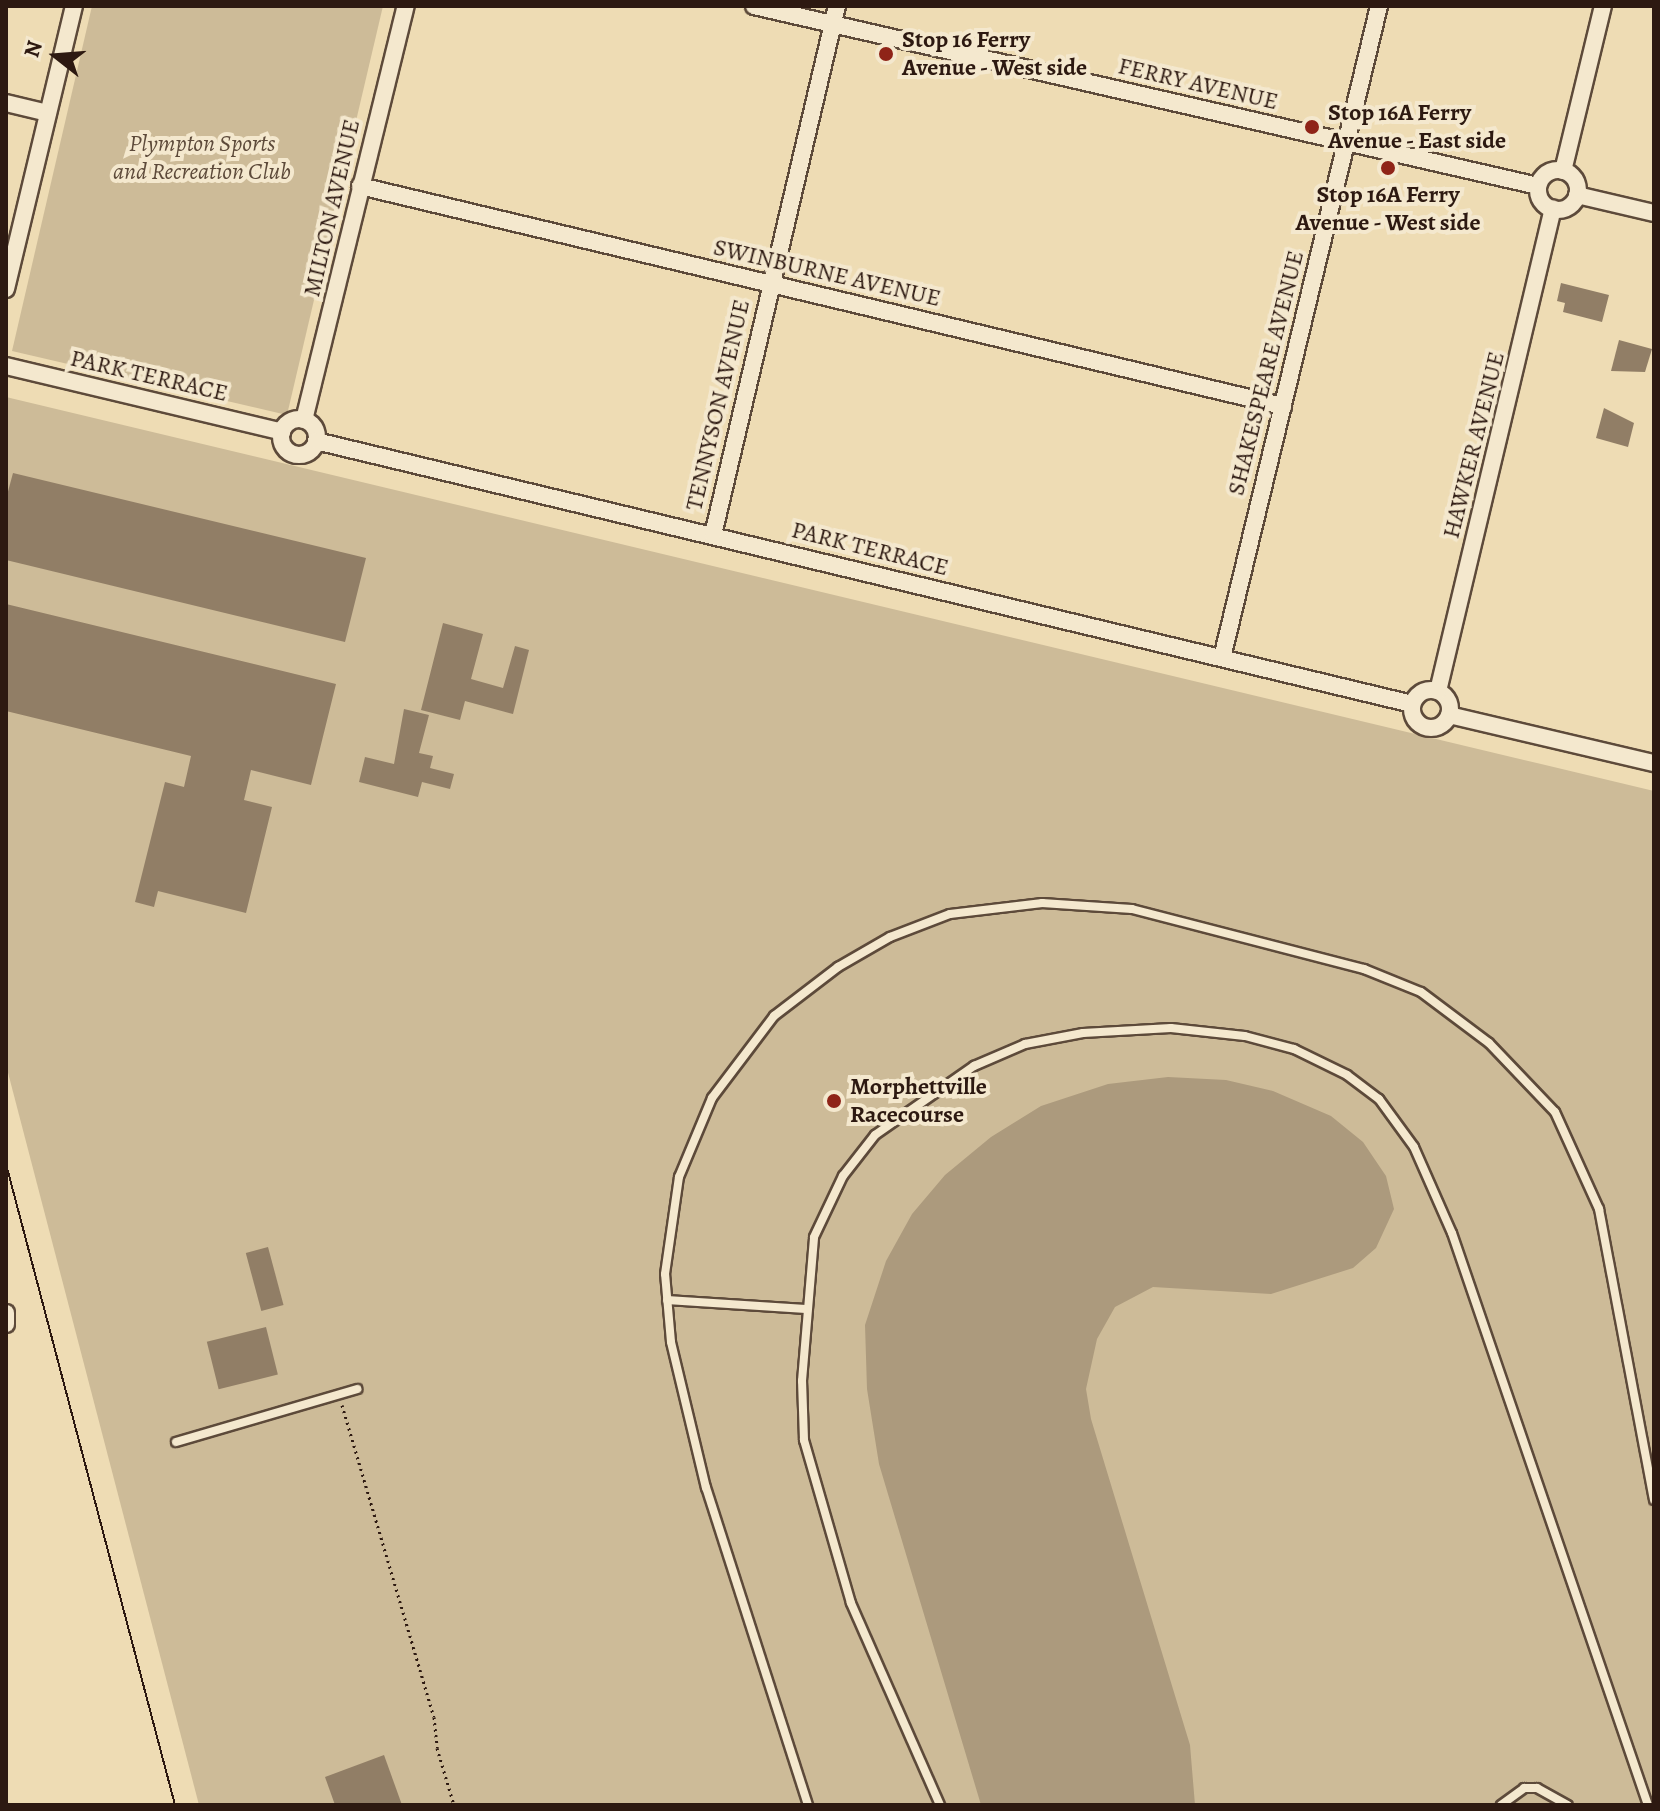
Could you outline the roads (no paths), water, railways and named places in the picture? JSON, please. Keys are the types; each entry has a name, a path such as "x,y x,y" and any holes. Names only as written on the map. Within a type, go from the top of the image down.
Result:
{"street":[{"path":"6,289 74,6"},
{"name":"MILTON AVENUE","path":"304,420 406,6"},
{"name":"FERRY AVENUE","path":"754,6 1538,186"},
{"name":"TENNYSON AVENUE","path":"713,535 837,6"},
{"name":"SHAKESPEARE AVENUE","path":"1222,658 1379,6"},
{"path":"1563,171 1603,6"},
{"path":"6,103 48,113"},
{"path":"1563,171 1575,180 1577,195 1568,207 1553,209 1541,201 1538,186 1548,173 1563,171"},
{"name":"SWINBURNE AVENUE","path":"360,186 1283,406"},
{"path":"1577,195 1654,213"},
{"name":"HAWKER AVENUE","path":"1438,691 1553,209"},
{"name":"PARK TERRACE","path":"6,366 282,432"},
{"path":"304,420 314,427 316,441 309,451 293,454 282,443 282,432 287,423 304,420"},
{"name":"PARK TERRACE","path":"316,441 1412,704"},
{"path":"1423,691 1438,691 1447,699 1449,715 1440,726 1425,728 1413,717 1412,704 1423,691"},
{"path":"1449,715 1654,763"}],"lane":[{"path":"808,1805 706,1488 671,1342 665,1274 679,1177 712,1098 774,1016 838,967 890,937 950,914 1042,903 1132,909 1364,969 1421,992 1489,1043 1555,1112 1599,1209 1654,1500"},
{"path":"940,1805 851,1603 826,1529 804,1440 806,1309 814,1237 843,1176 875,1135 974,1066 1025,1044 1083,1033 1171,1028 1245,1036 1294,1049 1347,1075 1379,1099 1414,1147 1452,1233 1648,1805"},
{"path":"667,1300 806,1309"},
{"path":"176,1442 357,1389"},
{"path":"1501,1805 1524,1788 1537,1788 1568,1805"}],"tram line":[{"path":"6,1164 175,1805"}],"place":[{"name":"Stop 16 Ferry Avenue - West side","path":"886,54"},
{"name":"Stop 16A Ferry Avenue - East side","path":"1312,127"},
{"name":"Stop 16A Ferry Avenue - West side","path":"1388,168"},
{"name":"Morphettville Racecourse","path":"834,1101"}],"park label":[{"name":"Plympton Sports and Recreation Club","path":"202,158"}]}
